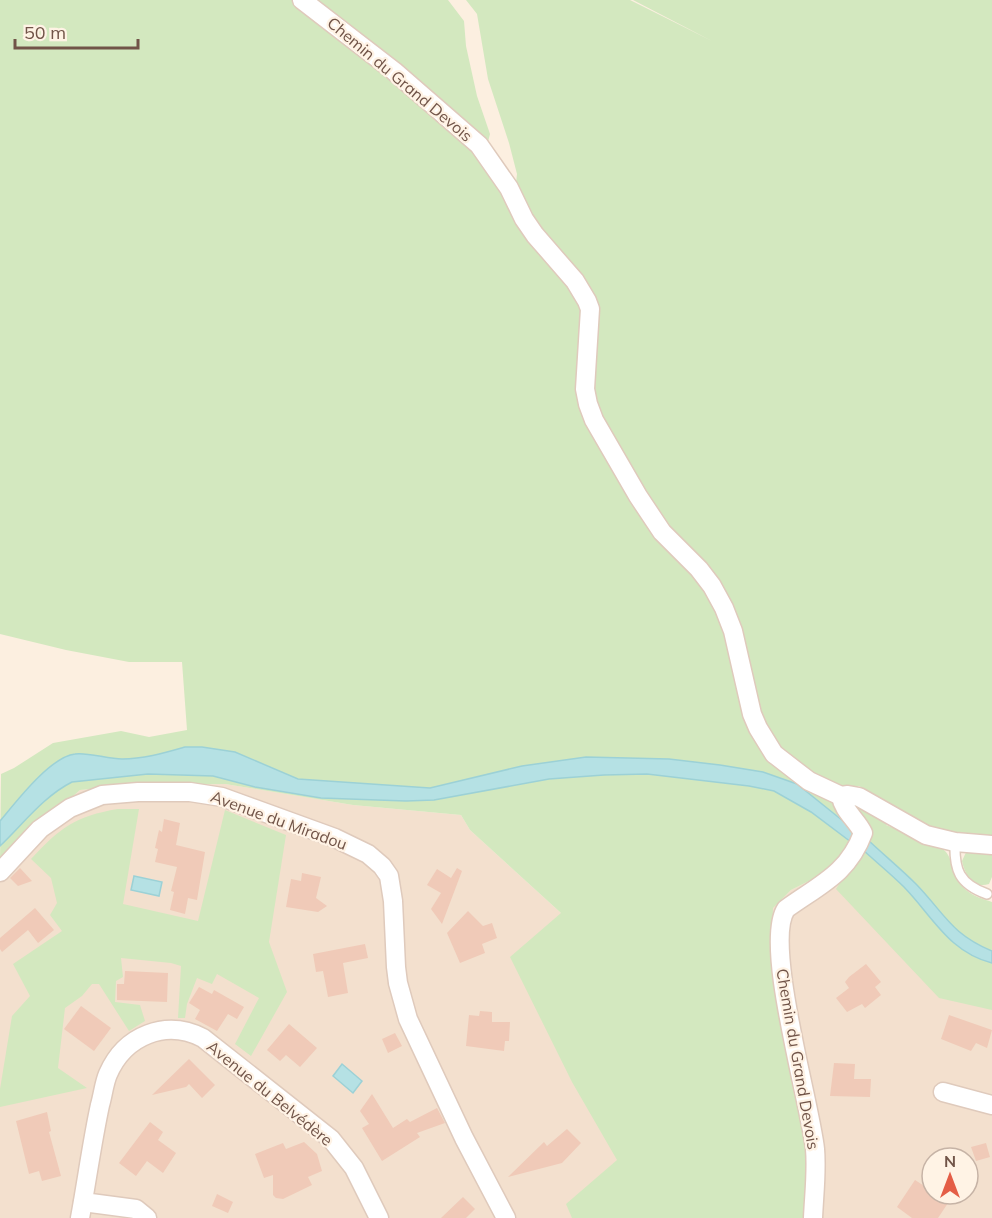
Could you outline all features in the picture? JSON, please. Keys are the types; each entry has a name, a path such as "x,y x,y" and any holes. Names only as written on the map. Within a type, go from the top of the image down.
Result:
{"street":[{"name":"Chemin du Grand Devois","path":"302,0 394,71 479,145 509,188 524,219 574,281 590,309 585,389 594,420 638,496 662,532 699,569 724,608 733,631 752,714 766,742 774,754 809,781 841,796 845,808 863,833 860,843 837,875 786,909 779,928 792,1039 815,1148 813,1218"},
{"name":"Avenue du Miradou","path":"0,872 40,829 70,808 102,795 138,792 190,792 222,797 335,838 368,854 382,866 389,876 393,901 396,967 400,993 408,1019 459,1128 506,1218"},
{"path":"841,796 859,797 917,831 938,839 992,845"},
{"name":"Avenue du Belvédère","path":"81,1210 108,1074 119,1057 134,1043 157,1031 169,1028 192,1032 203,1038 331,1139 354,1168 379,1218"},
{"path":"943,1092 992,1105"},
{"path":"81,1210 136,1209 147,1218"}],"lane":[{"path":"955,842 954,858 961,877 974,888 987,894"}],"shaded area":[{"path":"225,784 353,805 461,815 470,830 561,913 773,907 791,890 827,872 847,849 992,968 992,1218 0,1218 0,861 80,790 134,785"}],"green space":[{"path":"0,0 296,0 516,183 517,174 509,143 488,79 477,14 466,0 630,0 712,41 633,0 992,0 992,837 941,833 859,786 844,788 858,833 827,872 791,890 773,908 772,942 806,1129 808,1218 572,1218 566,1204 617,1160 572,1082 510,957 561,913 470,830 461,815 353,805 225,784 134,785 80,790 0,861 1,774 53,743 121,731 149,737 187,730 182,662 129,662 0,634"},
{"path":"315,0 448,0 464,21 466,46 477,96 490,134 488,142 328,9"},
{"path":"848,801 888,822 886,825 923,845 925,840 942,848 949,857 961,885 975,896 992,902 992,1010 939,998 836,889 868,839"},
{"path":"118,809 139,809 123,904 198,921 225,810 286,835 269,942 287,992 251,1056 235,1044 259,998 217,974 212,984 197,978 187,1004 185,1018 178,1018 181,966 121,958 123,977 116,981 115,1002 140,1005 145,1021 129,1031 99,984 92,984 82,996 65,1008 58,1068 87,1088 0,1107 0,1089 12,1016 30,996 13,964 62,931 50,915 57,903 51,878 31,859 69,825 90,815"},
{"path":"968,848 992,851 992,877 989,884 974,883 965,871 962,861"}],"water":[{"path":"185,747 235,752 298,779 430,788 522,766 586,757 669,759 720,765 763,772 797,784 858,833 851,842 811,812 774,791 647,774 549,779 434,800 406,801 321,798 255,787 213,776 148,774 72,782 43,803 0,846 0,821 34,782 65,757 80,754 130,759"},
{"path":"868,840 916,884 949,922 967,938 992,951 992,963 964,951 953,942 904,887 862,849"},
{"path":"134,876 162,882 159,896 131,890"},
{"path":"342,1064 362,1081 353,1093 333,1076"}],"building":[{"path":"164,819 180,823 176,845 205,852 197,900 188,898 185,914 170,910 174,892 171,891 177,867 155,862 158,849 155,848 159,830 162,832"},
{"path":"20,868 32,881 18,886 10,878"},
{"path":"457,868 462,871 442,924 431,909 441,893 427,885 437,869 451,878"},
{"path":"302,873 321,877 316,898 327,906 318,912 286,907 291,879 301,881"},
{"path":"35,908 54,930 38,943 28,930 2,952 0,938"},
{"path":"468,911 483,926 492,923 497,938 482,944 485,953 460,963 447,933"},
{"path":"365,944 368,958 343,963 348,993 328,997 323,971 316,972 313,954"},
{"path":"866,964 881,982 875,987 881,995 865,1008 862,1004 847,1012 836,998 849,988 845,982 849,977"},
{"path":"125,971 168,973 167,1002 117,1000 117,984 124,984"},
{"path":"199,987 212,994 214,990 244,1007 237,1019 228,1014 217,1031 195,1019 200,1010 189,1003"},
{"path":"81,1006 111,1028 94,1051 64,1029"},
{"path":"480,1011 492,1012 492,1022 510,1022 509,1041 505,1041 504,1051 466,1046 469,1015 479,1016"},
{"path":"949,1015 992,1030 987,1048 976,1043 971,1051 941,1039"},
{"path":"289,1024 317,1048 300,1067 286,1055 280,1061 267,1050"},
{"path":"395,1033 402,1046 388,1053 382,1039"},
{"path":"189,1059 215,1085 202,1098 189,1084 186,1087 152,1095"},
{"path":"834,1063 855,1064 854,1079 871,1079 870,1097 830,1096"},
{"path":"372,1094 393,1128 407,1119 410,1122 437,1108 445,1123 417,1133 420,1137 382,1161 362,1128 369,1124 360,1111"},
{"path":"47,1112 51,1131 49,1132 61,1176 42,1181 39,1171 29,1174 16,1121"},
{"path":"150,1122 163,1132 158,1140 176,1153 163,1173 147,1161 136,1176 119,1163"},
{"path":"567,1129 581,1143 562,1163 508,1177 544,1142 547,1146"},
{"path":"304,1142 317,1154 322,1171 308,1177 312,1185 283,1199 276,1198 273,1195 273,1175 264,1178 255,1154 283,1143 286,1149"},
{"path":"986,1143 990,1157 980,1160 980,1146 975,1146"},
{"path":"915,1180 920,1183 920,1206 946,1206 938,1218 912,1218 897,1207"},
{"path":"217,1194 233,1202 228,1213 212,1206"},
{"path":"463,1197 475,1209 466,1218 441,1218"}]}
